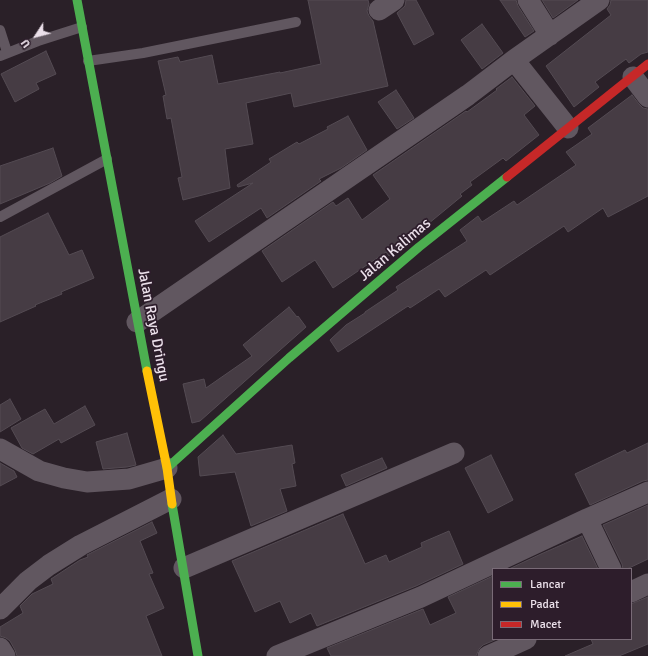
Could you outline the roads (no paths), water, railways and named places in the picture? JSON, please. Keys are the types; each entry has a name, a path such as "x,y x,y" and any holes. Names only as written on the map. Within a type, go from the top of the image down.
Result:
{"main road":[{"name":"Jalan Raya Dringu","path":"77,0 137,322 167,468 198,656"},
{"name":"Jalan Kalimas","path":"167,468 289,358 419,247 640,70"}],"street":[{"path":"528,0 550,34"},
{"path":"137,322 468,95 514,60 599,0"},
{"path":"514,60 568,128"},
{"path":"640,70 648,97"},
{"path":"0,449 39,471 64,478 87,482 129,479 167,468"},
{"path":"184,568 454,453"},
{"path":"277,656 421,597 648,492"},
{"path":"0,609 28,581 49,565 81,545 171,499"},
{"path":"587,519 611,568"},
{"path":"632,592 648,584"},
{"path":"488,656 524,640"},
{"path":"0,648 5,656"}],"lane":[{"path":"88,61 143,53 296,22"},
{"path":"0,30 3,54 82,27"},
{"path":"0,218 107,160"}]}
